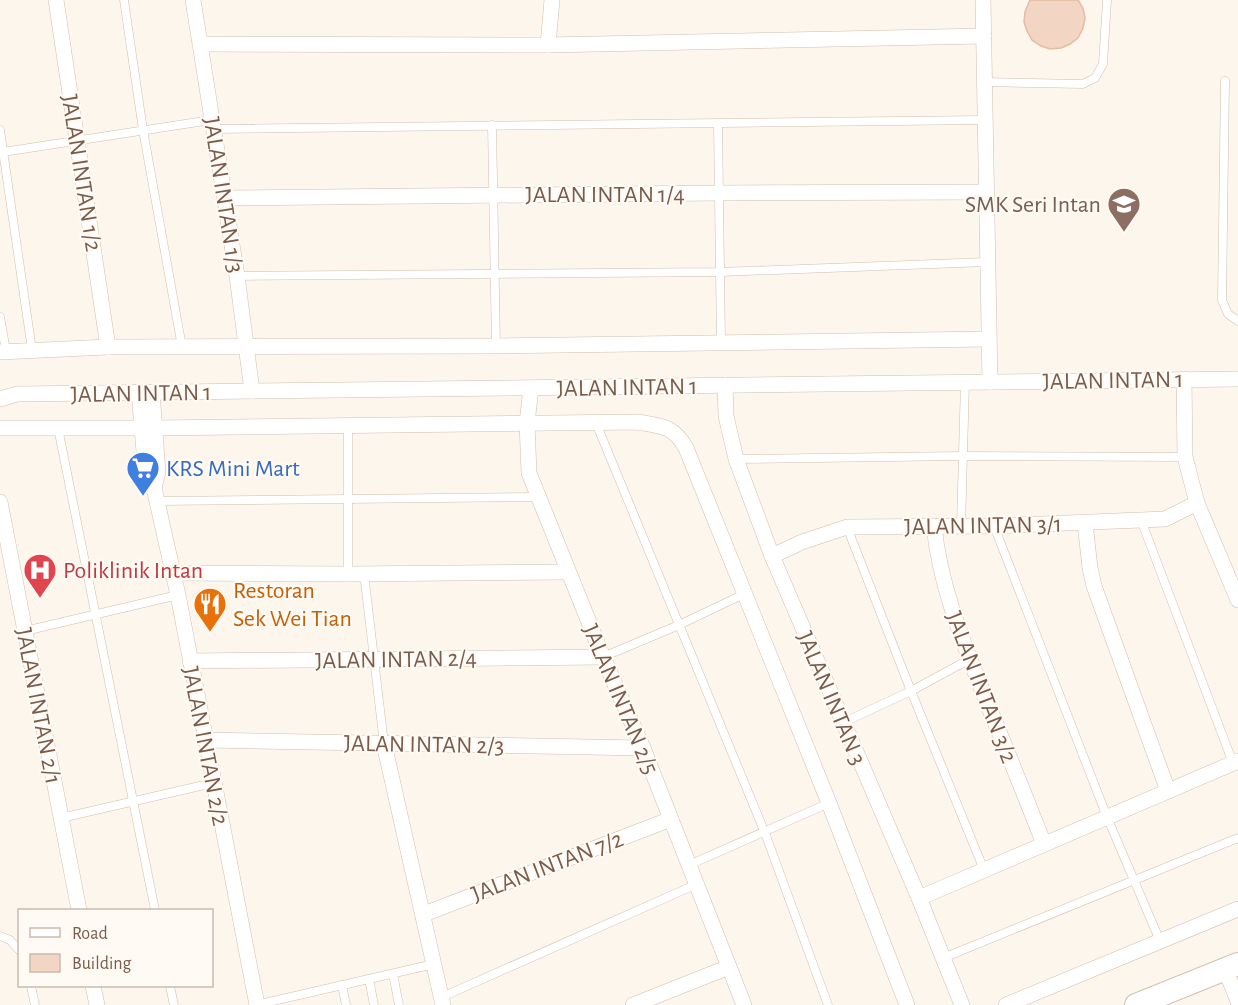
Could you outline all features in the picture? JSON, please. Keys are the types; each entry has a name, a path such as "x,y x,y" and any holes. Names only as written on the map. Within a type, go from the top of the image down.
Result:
{"street":[{"name":"JALAN INTAN 1/2","path":"56,0 108,347"},
{"name":"JALAN INTAN 1/3","path":"193,0 237,276 252,391"},
{"path":"549,45 552,0"},
{"path":"983,0 990,382"},
{"path":"201,44 549,45 984,36"},
{"name":"JALAN INTAN 1/4","path":"224,198 985,192"},
{"name":"JALAN INTAN 1","path":"3,351 108,347 496,346 988,339"},
{"name":"JALAN INTAN 1","path":"0,399 17,394 1238,379"},
{"path":"1184,380 1185,457 1197,503 1238,600"},
{"name":"JALAN INTAN 3","path":"725,385 726,416 736,459 772,556 919,898 962,1005"},
{"name":"JALAN INTAN 1","path":"0,388 17,394"},
{"name":"JALAN INTAN 2/5","path":"531,388 527,423 529,473 603,657 643,748 744,1005"},
{"name":"JALAN INTAN 2/2","path":"145,392 147,428 158,472 156,494 178,595 256,1005"},
{"name":"JALAN INTAN 1","path":"147,428 637,422 665,426 679,435 829,803 907,1005"},
{"path":"0,428 147,428"},
{"name":"JALAN INTAN 2/1","path":"0,502 79,909"},
{"name":"JALAN INTAN 3/1","path":"772,556 802,542 847,527 994,526 1165,519 1197,503"},
{"path":"1085,523 1094,586 1168,791"},
{"name":"JALAN INTAN 3/2","path":"934,526 936,554 947,593 970,659 1044,844"},
{"path":"172,573 568,572"},
{"name":"JALAN INTAN 2/4","path":"190,661 603,657"},
{"name":"JALAN INTAN 2/3","path":"206,740 643,748"},
{"path":"384,744 442,1001"},
{"path":"919,898 1236,762"},
{"name":"JALAN INTAN 7/2","path":"424,914 671,819"},
{"path":"1006,1005 1238,909"},
{"path":"1136,1005 1231,966 1238,1001"},
{"path":"633,1005 729,967"},
{"path":"93,987 97,1005"}],"lane":[{"path":"124,0 143,130 182,347"},
{"path":"985,82 1083,84 1095,78 1103,64 1107,0"},
{"path":"1226,81 1222,300 1228,314 1238,321"},
{"path":"2,156 143,130 212,125 718,124 985,120"},
{"path":"718,124 721,343"},
{"path":"492,125 496,346"},
{"path":"0,130 32,350"},
{"path":"237,276 720,272 987,262"},
{"path":"0,316 3,351"},
{"path":"961,526 965,382"},
{"path":"596,423 765,833 828,1005"},
{"path":"348,426 348,499 356,574 374,659 384,744"},
{"path":"58,428 155,909"},
{"path":"736,459 962,456 1185,457"},
{"path":"156,494 348,499 538,497"},
{"path":"1141,520 1236,762"},
{"path":"994,526 1107,817 1160,941"},
{"path":"847,527 984,870"},
{"path":"603,657 744,594"},
{"path":"25,631 178,595"},
{"path":"842,723 911,691 970,659"},
{"path":"61,818 213,783"},
{"path":"689,865 829,803"},
{"path":"943,958 1238,838"},
{"path":"442,1001 697,884"},
{"path":"0,936 10,940 18,949"},
{"path":"256,1005 435,964"},
{"path":"393,974 399,1005"},
{"path":"369,979 374,1005"},
{"path":"342,985 346,1005"},
{"path":"31,987 34,1005"},
{"path":"170,987 174,1005"}],"building":[{"path":"1030,0 1078,0 1085,18 1078,38 1061,48 1050,49 1032,40 1024,22"}],"place":[{"name":"SMK Seri Intan","path":"1124,233"},
{"name":"KRS Mini Mart","path":"143,497"},
{"name":"Poliklinik Intan","path":"40,599"},
{"name":"Restoran Sek Wei Tian","path":"210,633"}]}
